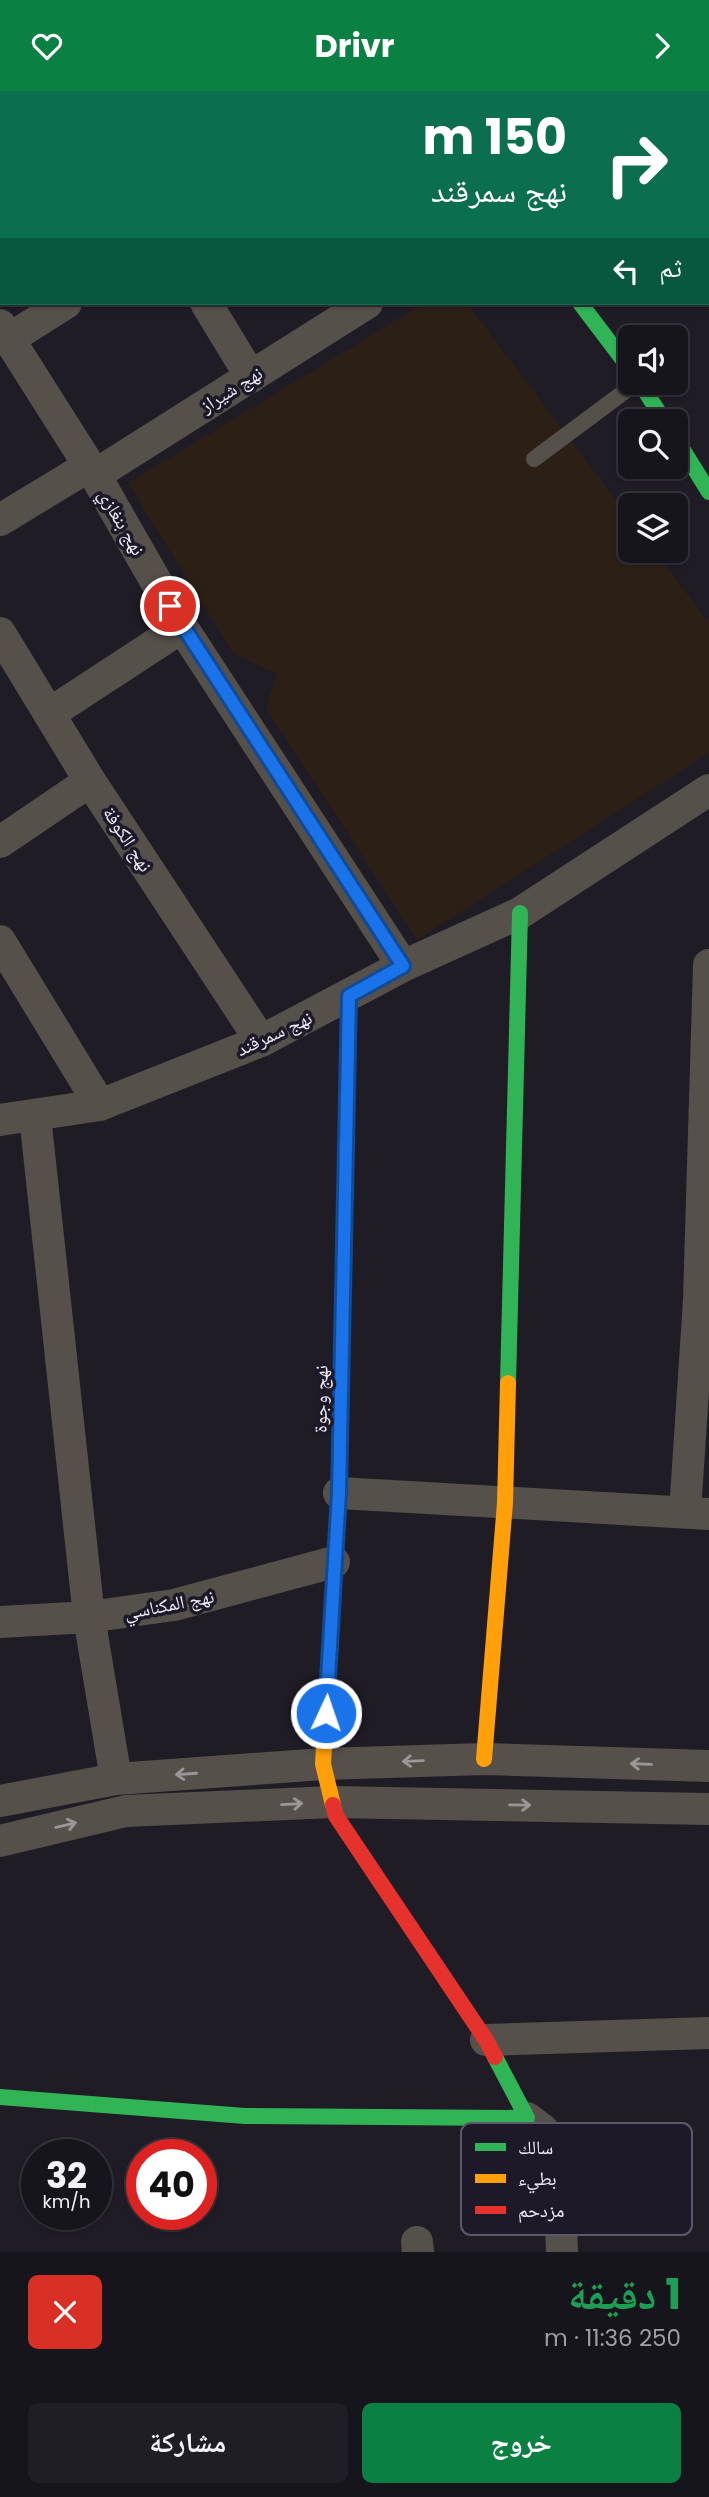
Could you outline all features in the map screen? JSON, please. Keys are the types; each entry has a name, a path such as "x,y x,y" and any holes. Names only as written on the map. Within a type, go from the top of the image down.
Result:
{"street":[{"path":"4,332 62,305"},
{"path":"207,305 251,377"},
{"name":"نهج شيراز","path":"0,520 92,471 251,377 365,305"},
{"path":"582,305 618,353"},
{"name":"نهج بنغازي","path":"4,332 92,471 182,627 403,966"},
{"path":"688,458 709,492"},
{"path":"50,714 182,627"},
{"name":"نهج الكوفة","path":"0,633 90,781 261,1041"},
{"path":"0,842 90,781"},
{"name":"نهج سمرقند","path":"0,1120 100,1105 261,1041 403,966 520,913 709,790"},
{"path":"484,1759 505,1503 520,913"},
{"path":"0,941 100,1105"},
{"path":"339,1493 697,1513 704,1300 709,965"},
{"name":"نهج وجوة","path":"349,996 339,1493 323,1764 336,1816 486,2040 527,2118"},
{"path":"35,1116 89,1617 116,1779"},
{"name":"نهج المكناسي","path":"0,1622 135,1612 200,1600 334,1562"},
{"path":"0,1801 116,1779 323,1764 484,1759 709,1766"},
{"path":"0,1841 125,1811 332,1802 709,1809"},
{"path":"486,2040 707,2042"},
{"path":"0,2097 245,2116 527,2118 534,2123"}],"lane":[{"path":"534,459 622,395"}],"shaded area":[{"path":"421,305 469,305 618,503 618,563 664,563 709,623 709,753 417,940 266,708 276,674 233,653 128,483"}],"traffic: fast":[{"path":"582,305 618,353"},
{"path":"648,395 657,409"},
{"path":"688,458 709,492"},
{"path":"508,1383 520,913"},
{"path":"334,1573 339,1493 349,996"},
{"path":"0,2097 245,2116 527,2118 495,2057"}],"traffic: slow":[{"path":"484,1759 505,1503 508,1383"},
{"path":"333,1805 323,1764 334,1573"}],"traffic: jam":[{"path":"333,1805 336,1816 495,2057"}],"route":[{"path":"170,606 403,966 349,996 339,1493 326,1713"}]}
